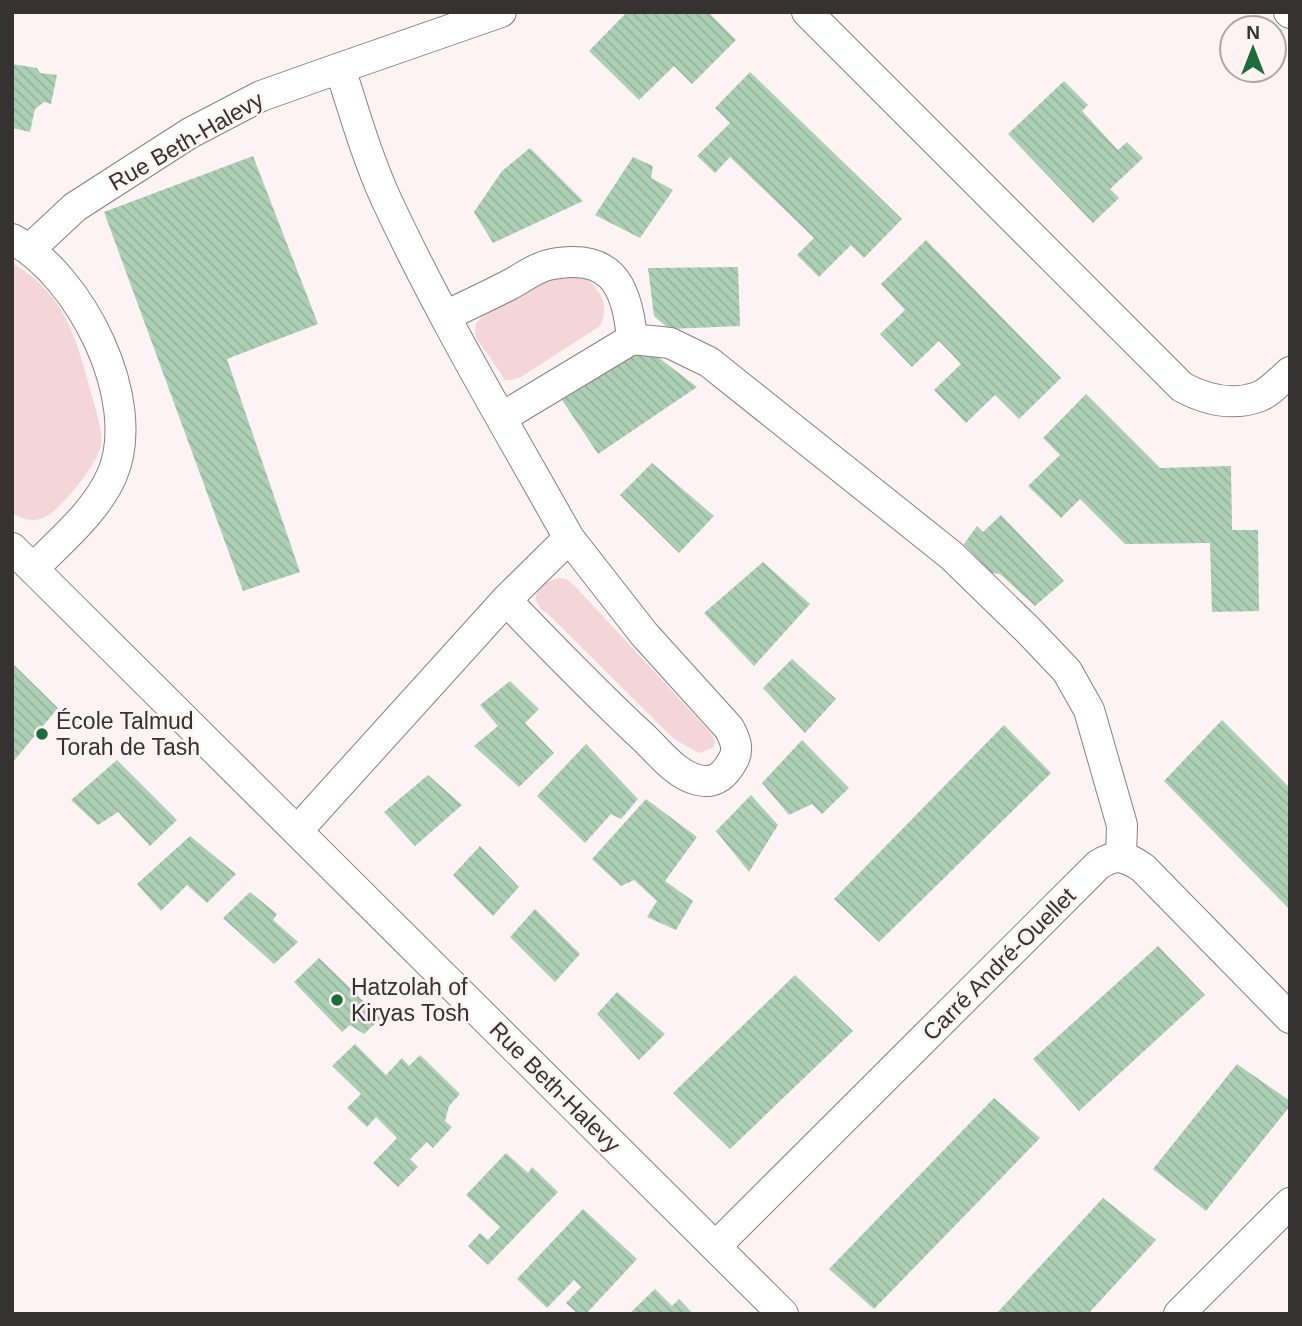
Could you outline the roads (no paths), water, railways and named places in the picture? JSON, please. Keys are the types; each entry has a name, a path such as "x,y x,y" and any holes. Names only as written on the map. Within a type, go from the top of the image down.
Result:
{"street":[{"name":"Rue Beth-Halevy","path":"501,12 261,96 190,134 21,244 65,283 88,318 114,386 121,441 112,476 84,517 22,559 783,1314"},
{"path":"807,12 1182,387 1203,398 1229,402 1260,396 1290,372"},
{"path":"340,68 365,147 386,198 445,316 569,538 644,634 729,728 736,740 736,756 721,778 710,782 698,780 673,765 603,699 506,600"},
{"path":"445,316 545,265 587,262 605,268 623,293 629,311 632,339"},
{"path":"501,418 632,339 670,344 709,362 952,556 1067,671 1089,710 1122,825 1121,856 1143,868 1290,1018"},
{"path":"297,831 506,600 569,538"},
{"name":"Carré André-Ouellet","path":"716,1246 1098,866 1112,857 1121,856"},
{"path":"1179,1314 1290,1203"}],"place":[{"name":"École Talmud Torah de Tash","path":"42,734"},
{"name":"Hatzolah of Kiryas Tosh","path":"337,1000"}]}
